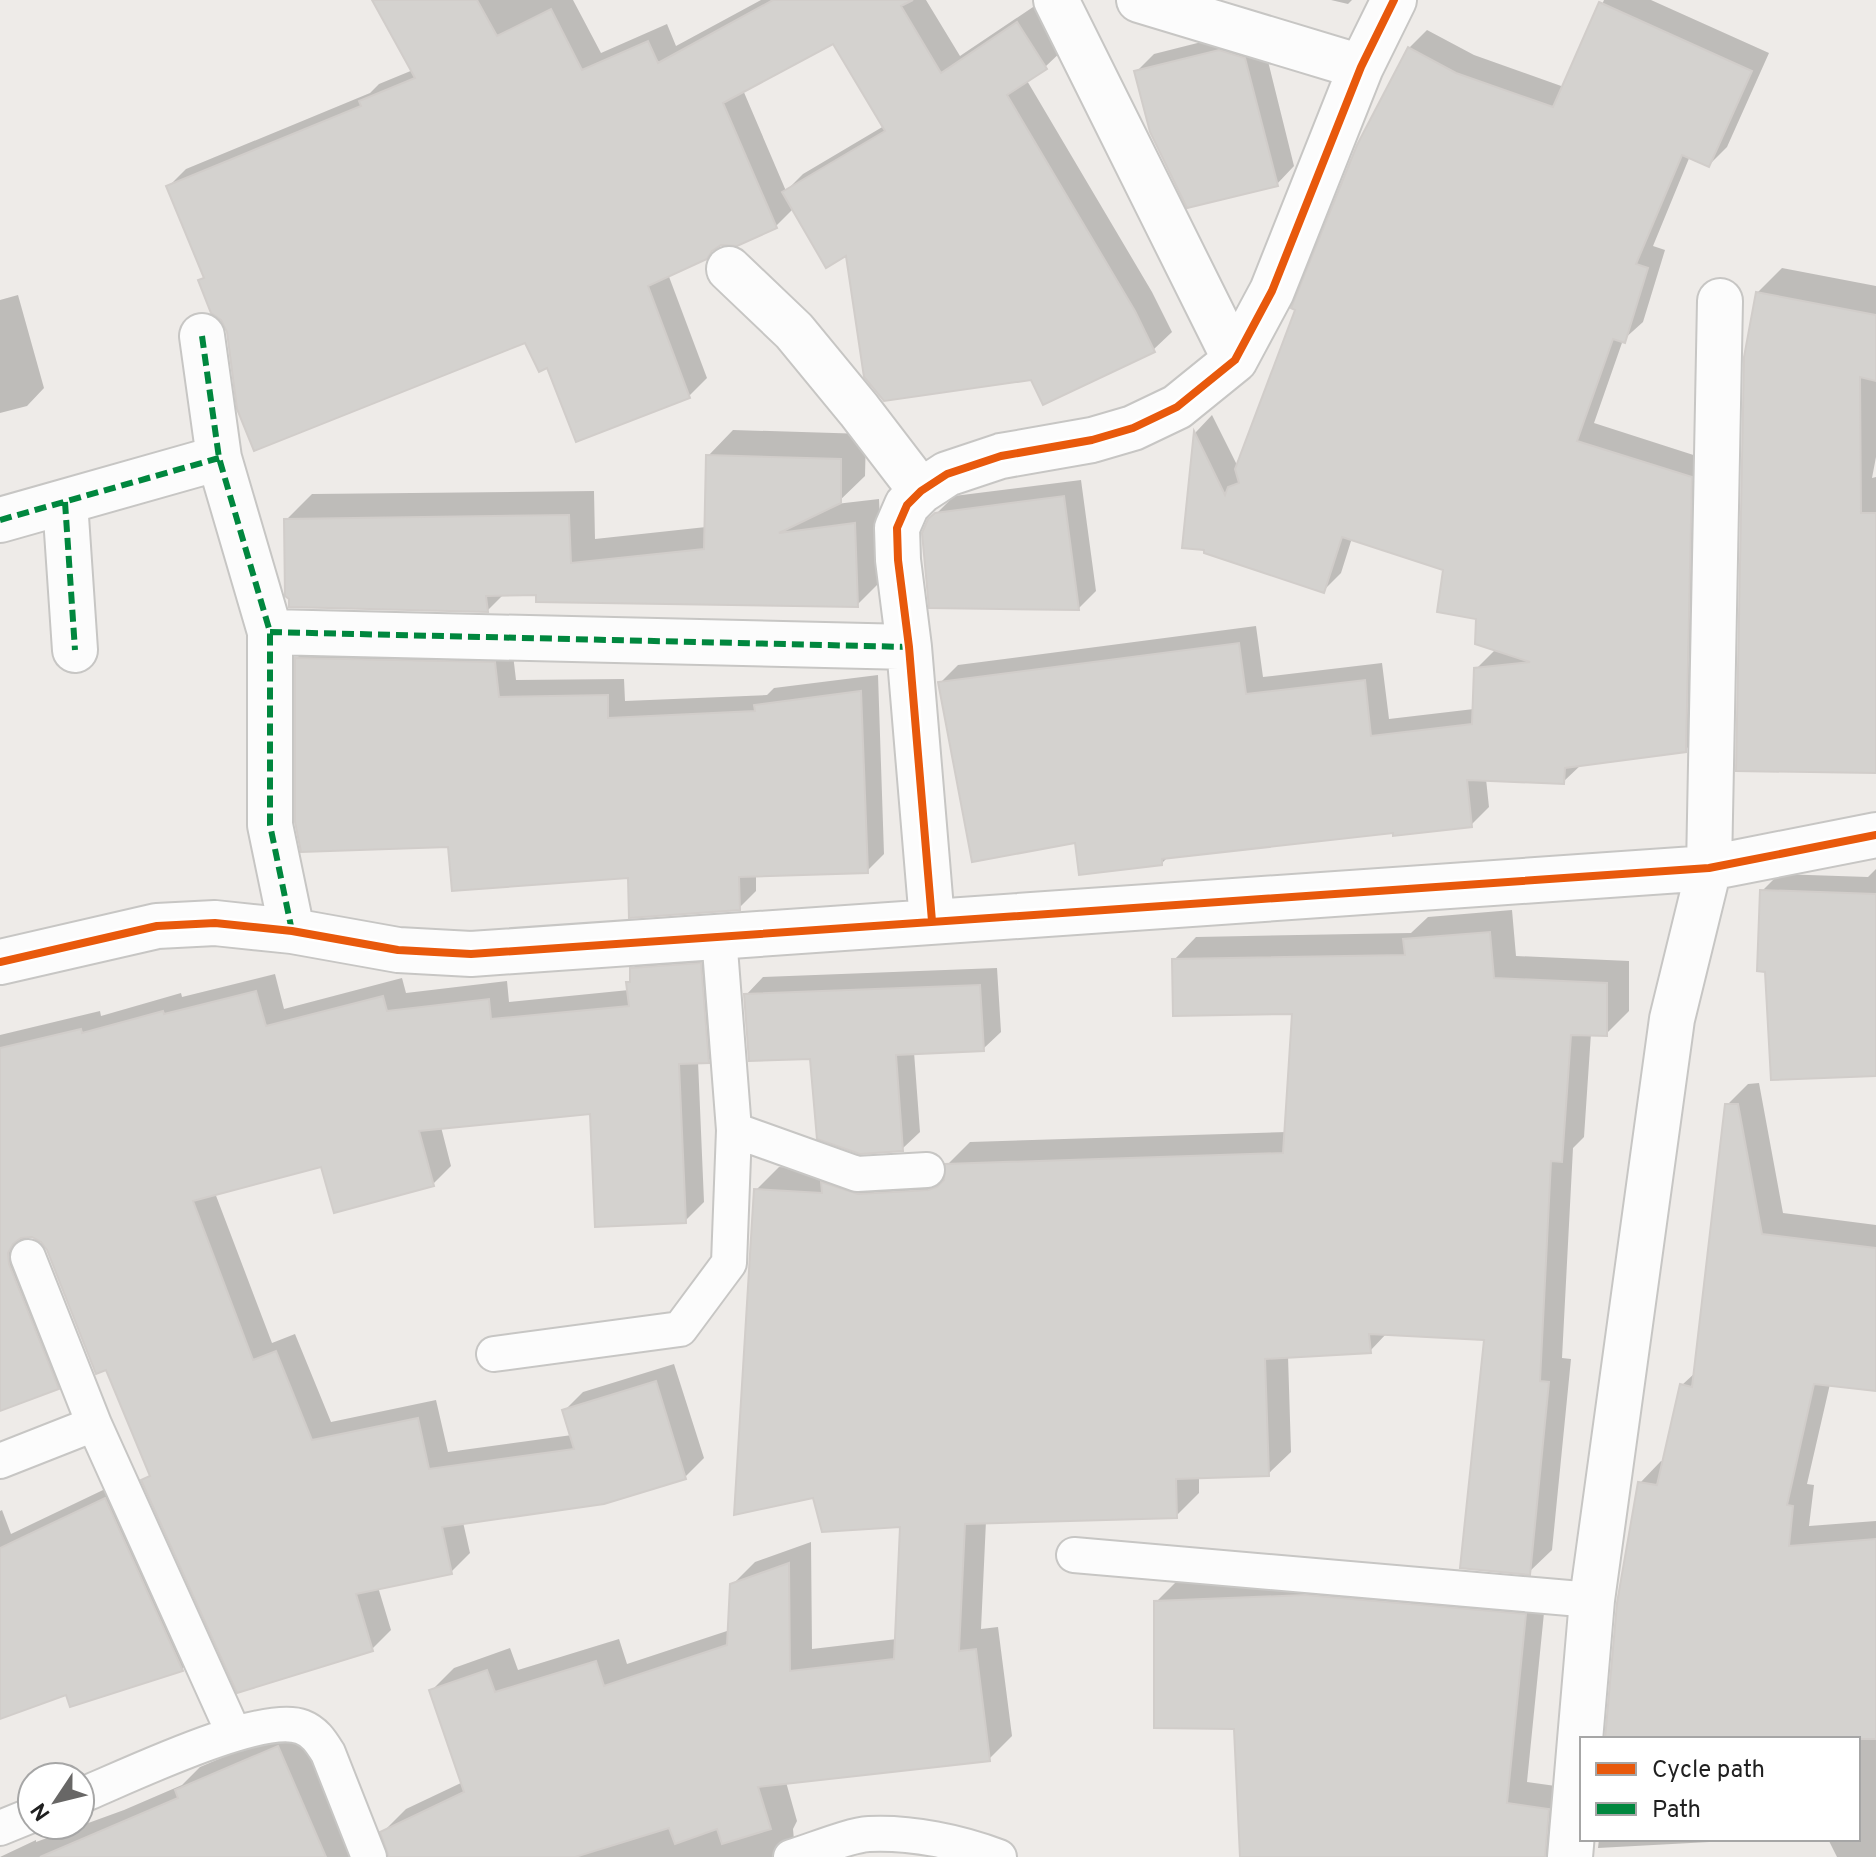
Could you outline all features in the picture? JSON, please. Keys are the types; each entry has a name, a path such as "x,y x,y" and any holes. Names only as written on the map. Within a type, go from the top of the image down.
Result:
{"street":[{"path":"1056,0 1235,360"},
{"path":"1139,0 1361,67"},
{"path":"932,921 909,647 898,560 897,528 907,505 921,491 947,474 1001,456 1092,440 1133,428 1177,407 1235,360 1272,291 1361,67 1394,0"},
{"path":"729,269 794,331 921,491"},
{"path":"1580,1737 1592,1600 1672,1019 1709,868 1720,301"},
{"path":"202,336 219,458 270,632 270,825 292,931"},
{"path":"0,520 219,458"},
{"path":"65,502 75,650"},
{"path":"270,632 909,647"},
{"path":"0,962 157,926 215,923 292,931 398,950 471,954 1709,868 1876,835"},
{"path":"1570,1857 1580,1740"}],"lane":[{"path":"494,1354 680,1329 729,1263 734,1130 719,936"},
{"path":"734,1130 857,1174 927,1170"},
{"path":"28,1257 94,1424 234,1734"},
{"path":"0,1461 94,1424"},
{"path":"1074,1555 1592,1600"},
{"path":"96,1790 234,1734 283,1725 301,1727 318,1738 328,1753 369,1857"},
{"path":"791,1857 867,1834 919,1838 978,1849 999,1857"}],"building":[{"path":"372,0 477,0 497,36 551,9 582,70 648,41 658,63 773,0 913,0 901,6 941,73 1017,22 1047,69 1007,95 1135,311 1155,352 1043,405 1031,380 884,401 864,377 846,256 826,268 782,192 885,131 833,44 723,103 777,228 737,246 721,245 707,259 648,286 690,398 576,442 547,368 539,372 525,343 254,451 237,409 227,332 221,320 211,313 198,280 204,278 166,186 361,106 359,101 415,78"},
{"path":"1599,2 1752,71 1709,167 1682,155 1636,264 1648,268 1625,343 1613,339 1577,441 1692,477 1686,752 1565,768 1564,784 1467,780 1472,827 1162,859 1162,865 1079,875 1075,843 972,862 938,682 1239,643 1246,694 1365,680 1371,736 1472,724 1474,668 1530,662 1475,644 1476,619 1437,612 1443,570 1342,537 1324,593 1204,553 1204,550 1182,548 1194,431 1225,495 1228,487 1239,483 1235,469 1295,310 1291,308 1357,145 1408,47 1456,73 1553,107"},
{"path":"1219,50 1245,58 1278,186 1187,208 1150,132 1134,71"},
{"path":"1756,292 1876,315 1876,381 1860,377 1861,513 1876,513 1876,773 1736,771 1744,357"},
{"path":"706,455 841,459 841,503 779,533 855,523 858,607 536,602 536,595 486,596 488,612 289,607 289,599 285,596 284,519 569,515 571,563 704,549"},
{"path":"1064,496 1079,610 929,608 922,533 928,519 935,513"},
{"path":"295,658 495,662 499,697 608,695 608,718 755,711 754,705 861,691 868,873 739,877 740,910 629,918 628,878 452,891 448,847 301,852 295,822"},
{"path":"1760,890 1876,894 1876,1076 1771,1080 1765,972 1757,971"},
{"path":"1490,932 1494,978 1607,983 1607,1036 1571,1035 1562,1162 1551,1161 1540,1381 1549,1382 1530,1575 1460,1568 1484,1340 1369,1334 1371,1353 1265,1359 1269,1476 1176,1479 1177,1518 965,1524 959,1651 976,1649 990,1761 758,1787 771,1829 722,1844 717,1829 675,1844 669,1828 575,1857 389,1857 380,1832 464,1792 429,1690 487,1670 495,1692 596,1661 604,1686 727,1645 730,1584 789,1563 790,1671 894,1659 900,1527 822,1532 813,1498 734,1515 754,1189 822,1193 821,1182 858,1194 928,1190 944,1180 945,1164 1283,1153 1292,1014 1173,1016 1172,959 1405,955 1403,939"},
{"path":"701,963 709,1063 679,1064 686,1223 595,1227 590,1114 419,1131 434,1186 334,1213 321,1167 193,1201 253,1360 276,1351 312,1440 418,1418 429,1469 574,1449 562,1410 656,1381 686,1479 604,1504 442,1527 452,1574 356,1594 373,1651 237,1693 141,1480 150,1476 106,1370 96,1374 47,1250 32,1237 21,1238 13,1244 8,1253 9,1264 59,1389 0,1411 0,1048 81,1029 82,1033 256,991 266,1026 383,996 387,1011 489,999 491,1019 629,1006 626,982 630,982 630,968"},
{"path":"980,985 984,1051 896,1055 903,1151 860,1154 817,1139 810,1059 749,1061 744,994"},
{"path":"1725,1104 1738,1104 1762,1234 1876,1248 1876,1391 1814,1384 1787,1505 1793,1506 1789,1546 1876,1539 1876,1739 1605,1737 1617,1603 1638,1482 1657,1485 1680,1384 1692,1387"},
{"path":"105,1498 183,1671 70,1707 66,1695 0,1719 0,1548"},
{"path":"1306,1595 1526,1614 1507,1803 1549,1809 1545,1857 1240,1857 1234,1729 1154,1728 1154,1601"},
{"path":"278,1746 326,1857 40,1857 77,1841 96,1841 96,1833 178,1798 175,1790"}],"marked path":[{"path":"202,336 219,458 270,632 270,825 292,931"},
{"path":"0,520 219,458"},
{"path":"65,502 75,650"},
{"path":"270,632 909,647"}],"cycle path":[{"path":"932,921 909,647 898,560 897,528 907,505 921,491 947,474 1001,456 1092,440 1133,428 1177,407 1235,360 1272,291 1361,67 1394,0"},
{"path":"0,962 157,926 215,923 292,931 398,950 471,954 1709,868 1876,835"}]}
